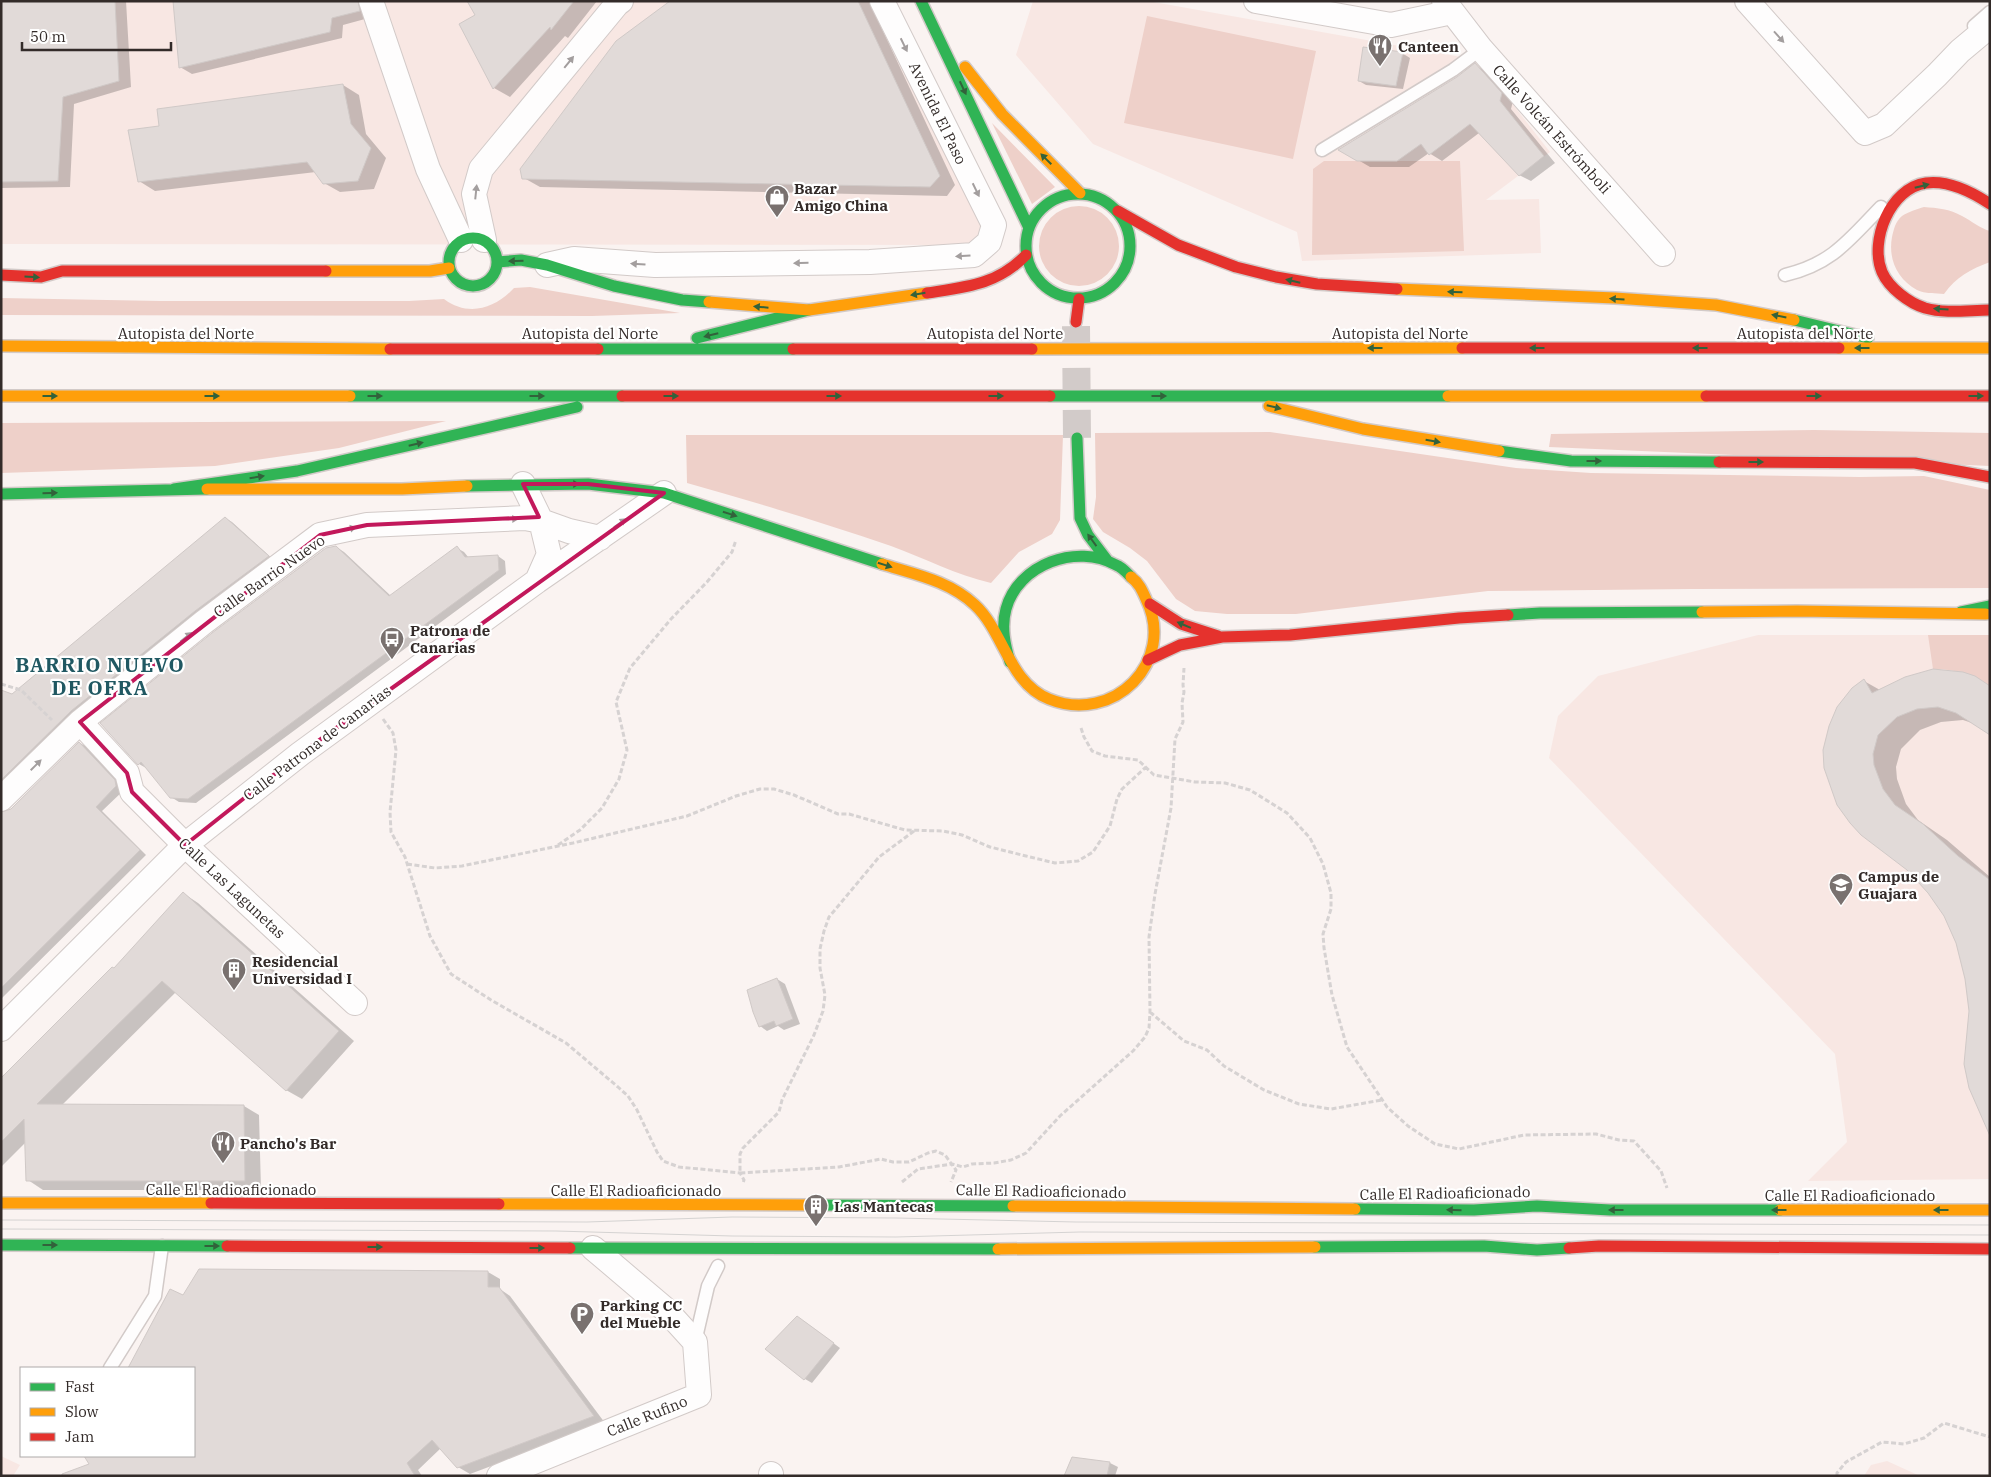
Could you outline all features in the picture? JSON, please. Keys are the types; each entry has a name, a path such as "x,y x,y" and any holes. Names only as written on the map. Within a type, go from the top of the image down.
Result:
{"main road":[{"path":"921,1 1029,228"},
{"path":"935,28 1002,114 1080,194"},
{"path":"1990,204 1973,193 1951,186 1925,183 1904,192 1887,214 1881,230 1879,251 1882,274 1900,294 1919,306 1937,310 1990,310"},
{"path":"1118,211 1127,226 1131,242 1130,259 1123,275 1111,288 1096,296 1079,299 1064,298 1039,282 1031,269 1026,255 1029,228 1037,214 1049,203 1064,196 1080,194 1094,196 1107,202 1118,211 1177,245 1255,272 1305,284 1337,288 1615,298 1716,305 1782,317 1911,348"},
{"path":"468,237 484,240 494,249 497,262 496,270 487,282 472,286 457,281 449,268 450,252 460,240 468,237"},
{"path":"656,348 809,310 978,284 1014,269 1026,255"},
{"path":"497,262 521,260 547,265 614,286 682,300 809,310"},
{"path":"44,264 62,272"},
{"path":"1,275 41,277 62,272 430,270 449,268"},
{"path":"1076,322 1079,299"},
{"name":"Autopista del Norte","path":"1,346 225,348 1990,348"},
{"path":"1,396 1990,396"},
{"path":"174,490 298,471 622,396"},
{"path":"1226,396 1363,429 1465,447 1571,461 1915,462 1990,477"},
{"path":"1077,438 1080,518 1088,535 1107,560"},
{"path":"1,494 174,490 402,489 523,484 588,484 664,493 947,585 978,608 1010,662 1021,679 1036,693 1054,702 1074,706 1093,704 1112,698 1124,691 1135,680 1148,660 1155,631 1150,604 1143,589 1121,567 1107,560 1080,555 1056,558 1031,572 1020,584 1010,600 1005,617 1004,640 1010,662"},
{"path":"1074,531 1080,518"},
{"path":"1056,558 1066,544"},
{"path":"1150,604 1181,624 1222,637"},
{"path":"1961,612 1990,606"},
{"path":"1148,660 1187,644 1222,637 1290,635 1459,618 1540,613 1787,611 1961,612 1990,614"},
{"name":"Calle El Radioaficionado","path":"1,1203 896,1205 1464,1210 1536,1206 1610,1210 1990,1210"},
{"path":"1,1244 896,1250 1484,1246 1536,1250 1599,1246 1990,1249"}],"street":[{"path":"371,1 428,169 460,240"},
{"path":"484,240 474,194 481,169 621,1"},
{"name":"Avenida El Paso","path":"547,265 574,260 654,264 870,262 974,255 990,242 994,225 882,1"},
{"path":"1256,1 1392,25 1453,5"},
{"path":"1747,1 1865,133 1884,124 1938,75 1960,51 1990,26"},
{"name":"Calle Volcán Estrómboli","path":"1453,5 1481,48 1663,254"},
{"path":"523,484 541,521 549,554 537,581"},
{"name":"Calle Patrona de Canarias","path":"1,1029 185,845 300,754 537,581 664,493"},
{"name":"Calle Barrio Nuevo","path":"1,799 80,722 204,622 320,535 367,524 525,518 600,538"},
{"name":"Calle Las Lagunetas","path":"80,722 127,772 132,792 185,845 354,1003"},
{"path":"593,1248 666,1310 695,1342"},
{"name":"Calle Rufino","path":"500,1476 699,1395 695,1342"}],"lane":[{"path":"1960,51 1958,40 1990,12"},
{"path":"1322,150 1453,70 1481,48"},
{"path":"1785,275 1817,265 1831,256 1881,207 1904,192"},
{"path":"111,1367 155,1296 162,1246"},
{"path":"695,1342 708,1286 718,1266"}],"path":[{"path":"556,846 580,830 602,808 619,779 627,750 616,702 630,668 671,619 707,582 732,552 743,518"},
{"path":"896,1188 918,1168 952,1164 963,1167 972,1164 1011,1160 1026,1153 1060,1116 1133,1051 1145,1037 1149,1028 1150,1012 1148,937 1154,894 1171,808 1175,739 1183,722 1182,703 1187,644"},
{"path":"1,684 21,690 54,722"},
{"path":"371,702 392,733 396,750 390,812 391,832 407,864 430,936 451,974 492,1000 566,1042 618,1086 638,1110 663,1161 679,1167 740,1173 839,1167 881,1160 909,1162 928,1152 936,1151 945,1155 956,1170 948,1189"},
{"path":"1074,706 1084,737 1092,751 1106,756 1138,760 1154,775 1194,782 1225,782 1250,790 1287,813 1310,838 1323,864 1330,893 1331,909 1323,934 1324,948 1332,996 1347,1047 1387,1107 1408,1126 1435,1144 1459,1149 1524,1135 1596,1134 1619,1140 1634,1141 1661,1171 1668,1191"},
{"path":"407,864 435,868 462,866 687,816 736,796 760,789 774,789 794,795 838,814 849,814 906,830 943,831 962,835 990,847 1056,863 1078,861 1093,852 1110,826 1117,799 1122,789 1146,768"},
{"path":"742,1189 744,1180 740,1173 740,1154 743,1148 779,1112 782,1100 814,1035 823,1010 825,995 820,968 820,948 829,918 879,857 915,831"},
{"path":"1150,1012 1184,1041 1207,1050 1224,1066 1264,1090 1299,1104 1331,1109 1382,1100"},
{"path":"1837,1476 1837,1473 1846,1462 1882,1442 1904,1444 1924,1438 1944,1423 1990,1437"}],"highlighted area":[{"path":"523,484 588,484 664,493 300,754 185,845 132,792 127,773 80,722 320,535 367,525 539,517"}],"shaded area":[{"path":"1,1 881,1 993,245 1,244"},
{"path":"1033,1 1148,1 1478,60 1550,152 1486,200 1539,199 1541,253 1302,261 1297,232 1093,144 1016,55"},
{"path":"1147,16 1316,51 1293,159 1124,123"},
{"path":"992,123 1055,187 1032,204"},
{"path":"1324,161 1460,161 1464,251 1312,255 1313,169"},
{"path":"1071,206 1087,206 1108,217 1119,238 1119,254 1108,275 1087,286 1071,286 1057,280 1045,268 1039,254 1039,238 1045,224 1057,212"},
{"path":"1924,207 1939,208 1953,212 1990,231 1990,262 1964,274 1944,294 1923,292 1910,285 1899,274 1891,253 1892,237 1896,223 1904,215"},
{"path":"530,287 680,313 592,316 1,315 1,298 160,301 409,301 444,299 453,305 472,309 481,308 498,301 514,288"},
{"path":"446,421 339,448 215,466 1,473 1,423"},
{"path":"1814,430 1990,433 1990,466 1549,447 1551,434"},
{"path":"1270,432 1516,468 1591,473 1860,477 1924,476 1990,490 1990,588 1488,591 1296,614 1227,614 1195,611 1176,599 1147,561 1103,532 1093,519 1096,497 1095,433"},
{"path":"686,435 1063,435 1060,520 1052,534 1019,552 991,583 965,576 866,537 687,483"},
{"name":"Campus de Guajara","path":"1758,635 1990,635 1990,1179 1808,1181 1847,1142 1835,1054 1549,758 1558,716 1598,676"},
{"path":"1928,635 1990,635 1990,686 1977,678 1963,673 1933,669"},
{"path":"1,1456 20,1465 13,1476 1,1476"},
{"path":"1887,1461 1920,1476 1864,1476 1871,1465"}],"building":[{"path":"1,1 115,1 119,81 63,97 58,181 1,182"},
{"path":"173,1 358,1 360,11 332,18 330,32 179,68"},
{"path":"467,1 574,1 551,30 550,27 493,89 459,24 475,15"},
{"path":"670,1 858,1 940,176 930,187 522,179 520,169 616,41"},
{"name":"Canteen","path":"1363,47 1403,52 1396,86 1358,81"},
{"path":"1475,63 1502,93 1500,101 1544,156 1519,176 1470,124 1429,155 1421,144 1397,161 1357,161 1338,150 1457,77"},
{"path":"343,84 351,124 371,148 358,181 323,184 307,162 138,182 128,130 159,126 157,109"},
{"path":"225,517 269,556 195,611 71,711 1,780 1,690 12,694"},
{"path":"336,546 389,596 457,546 465,557 498,555 499,570 188,799 170,798 141,762 138,765 100,723 212,633 326,548"},
{"path":"1933,669 1963,672 1975,676 1990,686 1990,735 1956,713 1938,707 1917,709 1897,717 1878,735 1873,754 1874,765 1883,789 1895,805 1923,824 1958,856 1990,880 1990,1136 1969,1088 1964,1064 1969,1011 1965,979 1956,943 1944,916 1928,893 1907,870 1861,835 1850,823 1837,805 1824,768 1823,750 1829,726 1837,707 1852,688 1864,679 1872,693 1905,677"},
{"path":"79,742 115,780 116,786 96,807 140,850 1,988 1,812 11,809"},
{"path":"183,892 339,1031 286,1091 162,981 37,1104 244,1105 245,1181 26,1181 24,1119 1,1142 1,1078 112,967 114,968"},
{"path":"777,978 793,1019 776,1026 774,1021 759,1027 747,990"},
{"path":"199,1269 488,1271 488,1287 499,1287 594,1416 457,1468 432,1440 407,1463 415,1476 62,1476 62,1474 89,1464 85,1457 195,1457 195,1367 129,1367 170,1289 183,1295"},
{"path":"797,1316 834,1343 804,1380 765,1349"},
{"path":"1072,1457 1110,1462 1107,1476 1064,1476"}],"tunnel":[{"path":"1076,326 1077,438"}],"tram line":[{"path":"1,1220 587,1222 732,1217 1076,1222 1990,1225"},
{"path":"1,1229 556,1231 732,1236 896,1237 1080,1232 1990,1235"}],"traffic: fast":[{"path":"921,1 1029,228"},
{"path":"1078,194 1098,198 1107,202 1115,209 1122,217 1126,226 1130,246 1126,266 1122,275 1115,283 1107,290 1098,294 1078,298 1058,294 1049,290 1041,283 1034,275 1030,266 1026,246 1030,226 1034,217 1041,209 1049,202 1058,198 1078,194"},
{"path":"468,238 478,238 487,242 493,248 496,253 497,262 496,271 487,282 478,286 468,286 459,282 453,276 449,267 449,257 453,248 459,242 468,238"},
{"path":"497,262 521,260 547,265 614,286 682,300 709,302"},
{"path":"697,338 809,310"},
{"path":"1794,320 1868,338"},
{"path":"598,349 793,349"},
{"path":"350,396 622,396"},
{"path":"1050,396 1448,396"},
{"path":"174,489 297,471 577,407"},
{"path":"1077,438 1080,518 1088,535 1107,560"},
{"path":"1499,451 1571,461 1719,462"},
{"path":"467,486 588,484 664,493 882,564"},
{"path":"1,494 207,489"},
{"path":"1010,662 1004,636 1006,609 1013,593 1023,580 1036,570 1051,562 1067,557 1084,556 1101,559 1118,566 1131,577"},
{"path":"1961,612 1990,606"},
{"path":"1508,615 1540,613 1702,612"},
{"path":"813,1205 1013,1206"},
{"path":"1355,1209 1474,1210 1537,1206 1610,1210 1780,1210"},
{"path":"1,1245 227,1246"},
{"path":"1315,1247 1484,1246 1537,1250 1569,1248"},
{"path":"570,1248 998,1249"}],"traffic: slow":[{"path":"965,67 1002,114 1080,193"},
{"path":"326,271 430,271 449,268"},
{"path":"1397,289 1615,298 1716,305 1794,320"},
{"path":"709,302 809,310 927,293"},
{"path":"1,346 390,349"},
{"path":"1032,349 1462,348"},
{"path":"1839,348 1990,348"},
{"path":"1,396 350,396"},
{"path":"1448,396 1706,396"},
{"path":"1269,406 1363,429 1499,451"},
{"path":"207,489 402,489 467,486"},
{"path":"882,564 931,579 965,597 985,616 1025,681 1049,699 1073,705 1096,703 1116,695 1133,682 1146,665 1153,645 1153,622 1146,599 1138,584 1131,577"},
{"path":"1702,612 1797,611 1986,614"},
{"path":"1,1203 211,1203"},
{"path":"499,1204 813,1205"},
{"path":"1013,1206 1355,1209"},
{"path":"1780,1210 1990,1210"},
{"path":"998,1249 1315,1247"}],"traffic: jam":[{"path":"1990,204 1968,191 1943,183 1926,183 1913,187 1893,205 1886,218 1878,246 1879,259 1885,278 1894,289 1913,303 1925,308 1941,311 1990,310"},
{"path":"1118,211 1178,245 1236,267 1276,277 1317,284 1397,289"},
{"path":"927,293 968,286 992,279 1004,273 1026,255"},
{"path":"1,275 41,277 62,271 326,271"},
{"path":"1076,322 1079,299"},
{"path":"1462,348 1839,348"},
{"path":"390,349 598,349"},
{"path":"793,349 1032,349"},
{"path":"622,396 1050,396"},
{"path":"1706,396 1990,396"},
{"path":"1719,462 1915,463 1990,477"},
{"path":"1150,604 1181,624 1218,636"},
{"path":"1148,660 1180,645 1222,637 1290,635 1508,615"},
{"path":"211,1203 499,1204"},
{"path":"227,1246 570,1248"},
{"path":"1569,1248 1599,1246 1990,1249"}],"place":[{"name":"Canteen","path":"1380,67"},
{"name":"Bazar Amigo China","path":"777,218"},
{"name":"Patrona de Canarias","path":"392,660"},
{"name":"Campus de Guajara","path":"1841,906"},
{"name":"Residencial Universidad I","path":"234,991"},
{"name":"Pancho's Bar","path":"223,1164"},
{"name":"Las Mantecas","path":"816,1227"},
{"name":"Parking CC del Mueble","path":"582,1335"}],"district":[{"name":"BARRIO NUEVO DE OFRA","path":"100,676"}]}
